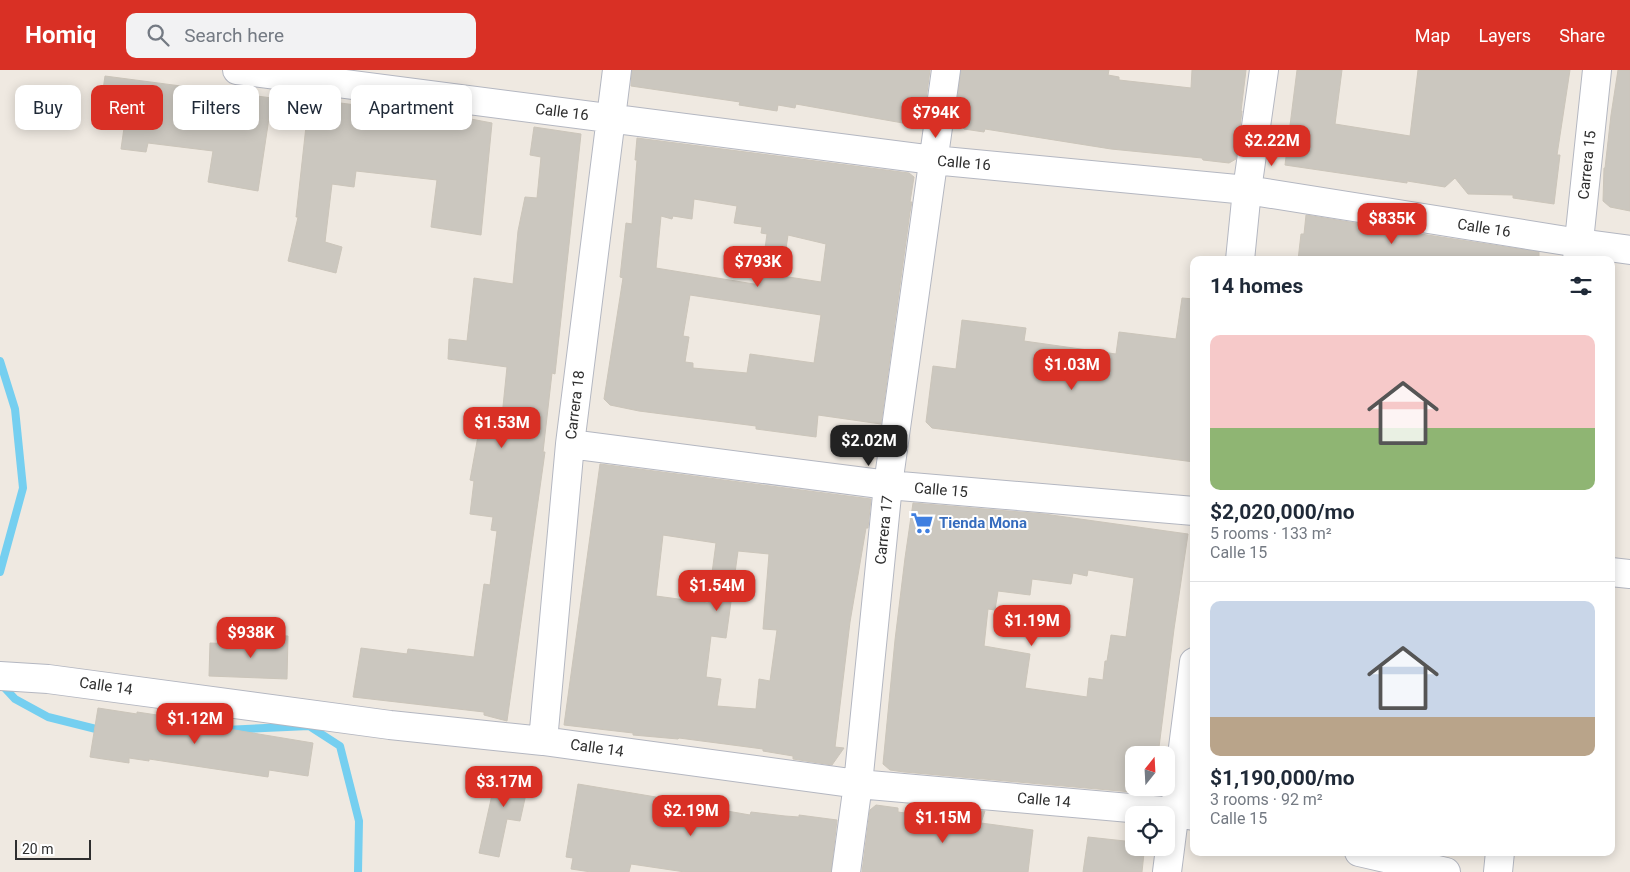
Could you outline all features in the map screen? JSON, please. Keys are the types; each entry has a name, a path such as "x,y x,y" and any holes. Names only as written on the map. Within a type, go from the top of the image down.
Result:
{"street":[{"name":"Calle 16","path":"237,70 300,74 610,118 933,160 1247,190 1578,252 1630,250"},
{"name":"Carrera 18","path":"543,741 570,444 617,70"},
{"name":"Carrera 17","path":"846,872 858,784 888,485 946,70"},
{"path":"1240,256 1247,190 1264,70"},
{"name":"Carrera 15","path":"1578,252 1597,70"},
{"name":"Calle 15","path":"570,444 888,485 1190,512"},
{"path":"1615,572 1630,574"},
{"name":"Calle 14","path":"0,676 48,679 390,725 543,741 858,784 1185,814"},
{"path":"1167,872 1185,814 1190,730"},
{"path":"1376,856 1446,872"},
{"path":"1498,872 1500,856"}],"building":[{"path":"632,70 930,70 924,115 914,125 796,104 795,108 778,105 777,111 739,105 740,102 631,86"},
{"path":"961,70 1109,70 1108,75 1119,77 1119,80 1191,88 1192,70 1246,70 1236,159 1229,163 1203,160 1202,158 1111,149 985,129 984,132 964,129 955,118"},
{"path":"1297,70 1342,70 1335,124 1410,136 1418,70 1570,70 1557,155 1560,155 1554,204 1513,198 1513,195 1468,194 1455,178 1445,187 1285,165"},
{"path":"1618,70 1630,70 1630,211 1610,207 1603,201 1604,168"},
{"path":"105,76 173,85 173,130 259,130 259,96 269,98 269,118 258,191 208,182 213,151 148,143 146,152 121,149 124,130 163,130 163,85 104,85"},
{"path":"341,103 351,104 351,130 472,130 472,119 492,123 481,235 431,227 437,180 356,171 354,187 332,184 325,242 342,247 336,273 288,261 298,217 296,217 306,130 341,130"},
{"path":"534,127 581,134 555,374 552,373 543,452 545,452 507,721 484,715 484,712 353,697 361,648 407,654 408,649 474,657 484,584 490,585 497,531 491,530 493,517 470,514 474,481 470,480 478,436 486,437 487,434 500,436 507,367 448,359 449,339 467,341 474,278 513,284 518,231 525,197 537,198 541,157 530,155"},
{"path":"637,138 909,173 914,177 881,424 818,415 816,437 756,429 756,426 639,411 610,405 604,399 623,278 620,277 626,223 632,224 637,160 635,160","holes":["694,199 737,206 734,223 762,227 761,233 767,234 760,285 656,268 661,216 672,219 673,216 692,219","788,235 826,244 821,282 782,276","690,295 821,315 814,363 750,354 747,373 693,368 693,363 685,362 689,337 683,336"]},
{"path":"1306,215 1405,231 1405,234 1421,234 1539,252 1539,256 1298,256 1301,234 1304,234"},
{"path":"1182,298 1190,299 1190,461 932,428 926,422 933,366 956,369 962,320 1026,328 1024,341 1116,354 1119,332 1176,339"},
{"path":"600,464 871,499 868,528 866,528 850,622 835,747 844,748 832,765 793,759 793,756 763,751 763,749 679,738 633,735 633,733 564,725","holes":["663,535 716,543 708,603 656,596","738,551 769,554 763,629 777,630 770,681 759,679 756,709 717,706 721,679 706,677 711,636 726,638"]},
{"path":"913,503 1044,514 1188,534 1159,746 1125,746 1125,791 890,770 883,764 895,640","holes":["1088,570 1134,578 1126,637 1111,635 1103,680 1089,678 1087,697 1025,688 1030,654 984,646 988,609 995,610 998,591 1030,595 1032,579 1071,584 1073,573 1087,576"]},
{"path":"262,635 288,636 287,679 209,676 210,643 262,645"},
{"path":"98,708 157,715 156,717 313,743 308,776 269,770 268,777 149,759 149,761 129,758 129,763 90,757"},
{"path":"498,768 518,770 517,774 530,776 520,821 507,819 499,857 479,853"},
{"path":"578,784 710,806 710,808 750,815 751,812 837,820 831,872 685,872 631,864 629,872 591,872 571,869 573,858 566,857"},
{"path":"876,805 898,808 898,812 961,821 962,809 985,811 981,823 1033,830 1028,872 862,872 870,810"},
{"path":"1088,837 1125,841 1125,856 1144,856 1142,872 1083,872"}],"waterway":[{"path":"0,361 15,409 23,488 0,572"},
{"path":"1,684 15,699 48,717 104,731"},
{"path":"224,730 309,726 340,746 359,821 358,872"}],"place":[{"name":"Tienda Mona","path":"922,523"}]}
